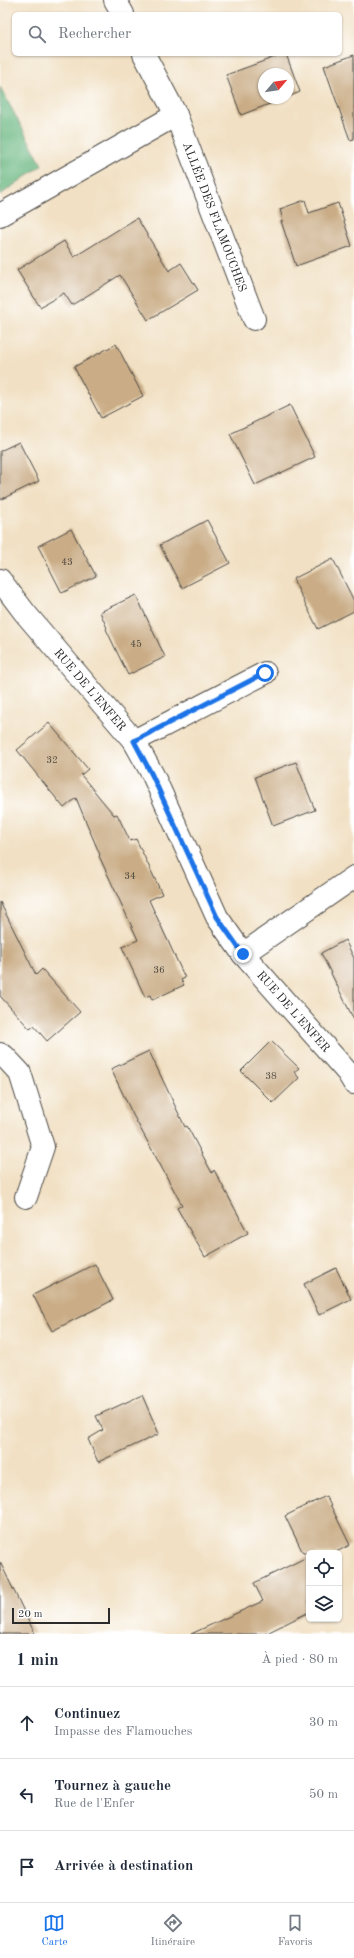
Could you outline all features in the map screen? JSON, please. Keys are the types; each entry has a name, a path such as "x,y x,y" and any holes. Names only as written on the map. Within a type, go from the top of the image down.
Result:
{"street":[{"path":"115,0 122,12"},
{"name":"ALLÉE DES FLAMOUCHES","path":"145,56 176,115 254,319"},
{"path":"0,215 176,115"},
{"name":"RUE DE L'ENFER","path":"0,580 25,613 134,741 152,775 217,917 243,954 348,1073 354,1083"},
{"path":"134,741 265,673"},
{"path":"243,954 354,877"},
{"path":"0,1054 4,1056 20,1073 43,1147 26,1197"}],"green space":[{"path":"0,87 42,165 0,195"}],"building":[{"path":"354,55 354,139 350,140 324,66"},
{"path":"278,56 287,56 291,68 258,68 258,104 269,104 241,115 226,75"},
{"path":"294,76 300,92 294,94"},
{"path":"305,200 309,213 338,203 352,246 296,266 281,221 283,221 280,209"},
{"path":"137,218 169,271 181,263 198,290 148,320 120,275 72,305 64,293 40,307 17,270 64,241 74,257"},
{"path":"116,344 143,396 101,418 74,367"},
{"path":"290,405 315,457 255,485 230,434"},
{"path":"19,442 39,481 0,500 0,451"},
{"path":"207,520 230,563 182,588 160,545"},
{"path":"71,529 96,576 62,593 38,546"},
{"path":"333,559 354,601 354,611 318,629 293,579"},
{"path":"136,595 165,657 128,675 106,629 107,628 100,612"},
{"path":"49,723 88,769 81,775 114,815 117,814 130,841 136,839 162,894 149,900 185,978 181,980 184,985 152,1000 150,995 145,997 122,947 138,940 99,856 100,855 76,798 64,808 17,750"},
{"path":"296,762 315,810 273,826 255,777"},
{"path":"0,902 36,975 42,969 80,1012 47,1041 34,1026 30,1029 0,996"},
{"path":"345,940 354,958 354,1020 321,953"},
{"path":"271,1041 299,1068 294,1072 299,1078 273,1103 241,1071"},
{"path":"149,1051 185,1127 187,1126 212,1173 214,1170 248,1233 205,1257 177,1208 182,1205 133,1115 111,1069"},
{"path":"95,1264 113,1300 52,1331 33,1295"},
{"path":"336,1268 351,1299 319,1315 304,1284"},
{"path":"142,1395 159,1434 98,1462 88,1439 103,1430 96,1416"},
{"path":"326,1496 350,1545 340,1550 306,1550 306,1553 303,1553 285,1516"},
{"path":"306,1557 306,1614 265,1634 191,1634 263,1601 254,1583"},
{"path":"0,1562 35,1634 0,1634"}],"route":[{"path":"243,954 217,917 152,775 134,741 265,673"}]}
